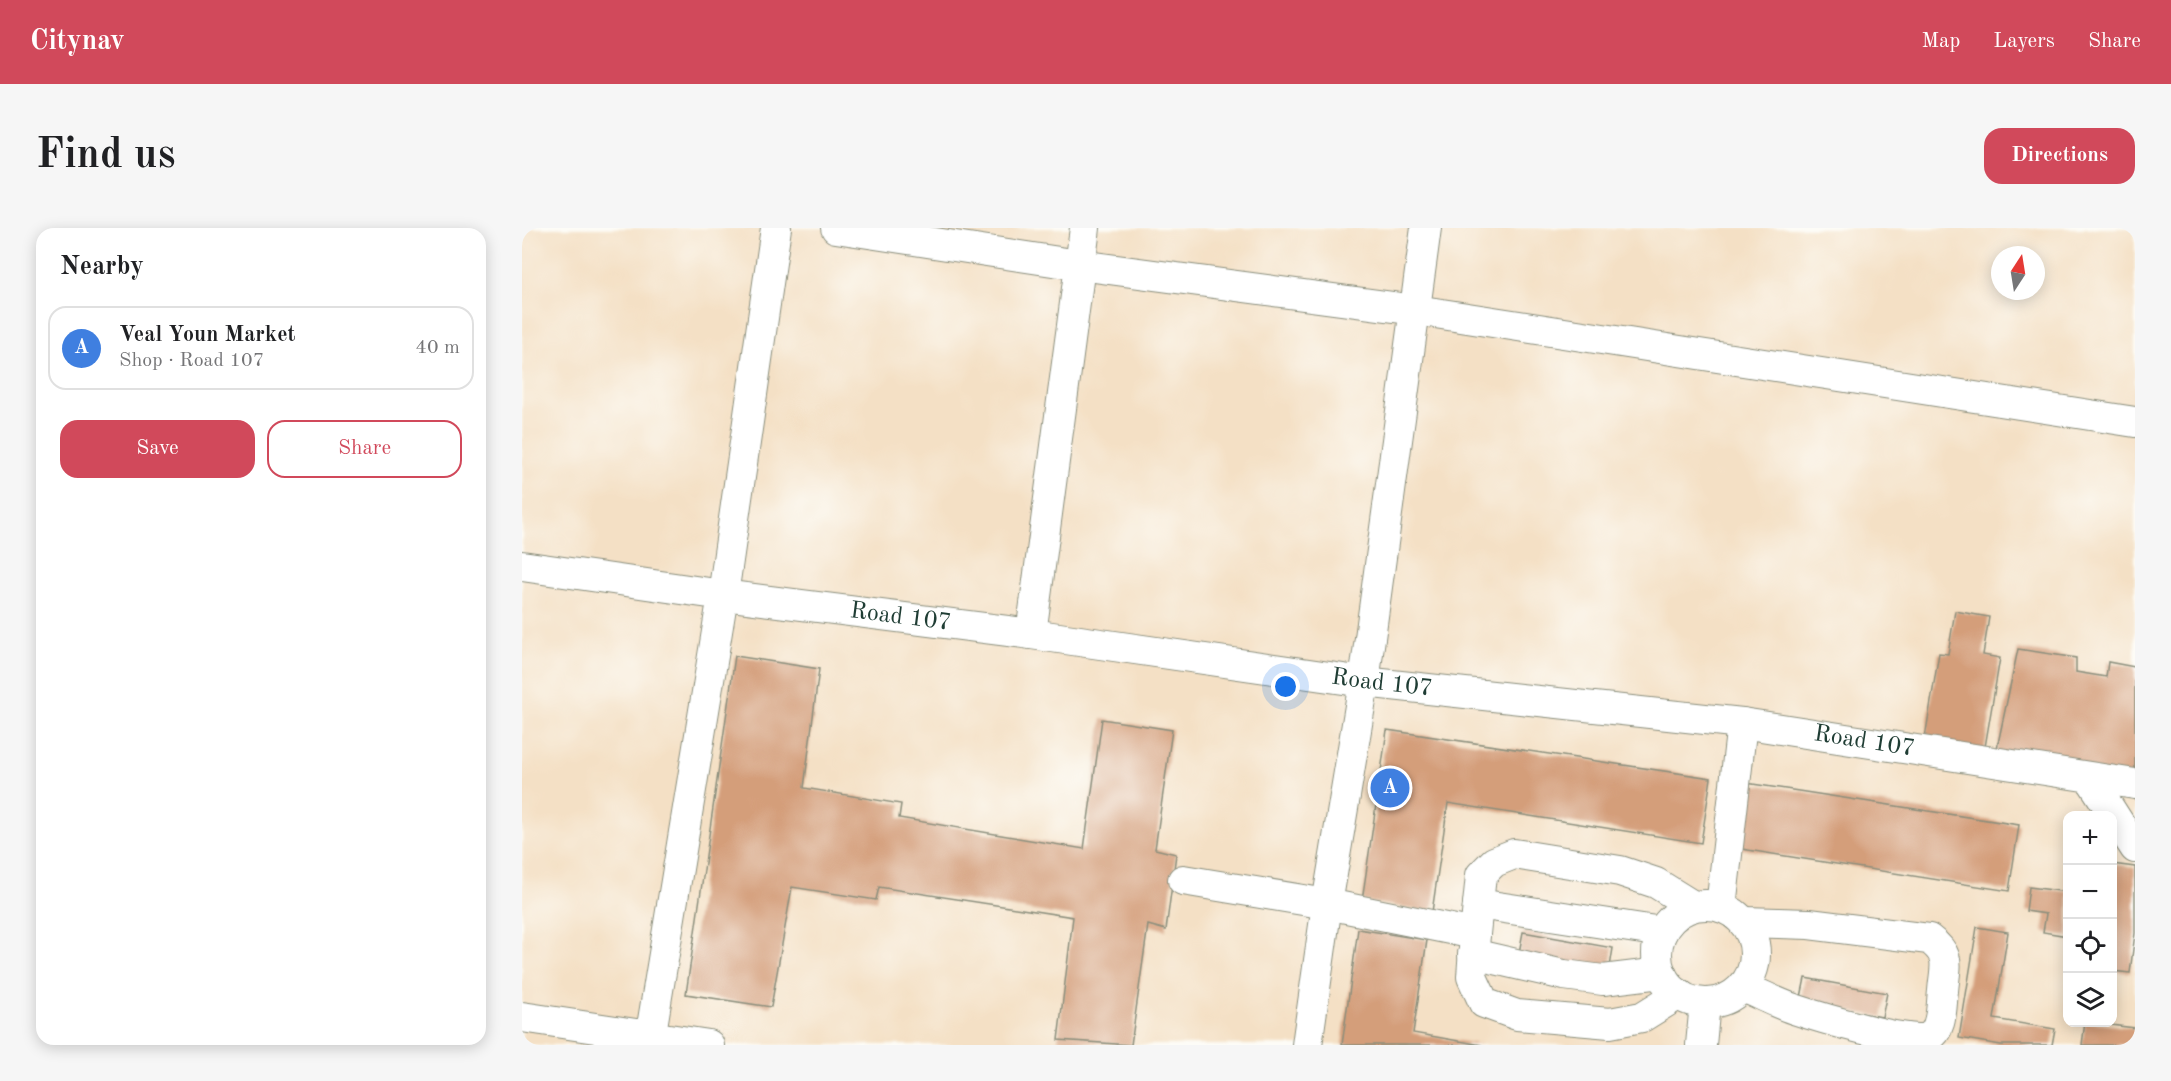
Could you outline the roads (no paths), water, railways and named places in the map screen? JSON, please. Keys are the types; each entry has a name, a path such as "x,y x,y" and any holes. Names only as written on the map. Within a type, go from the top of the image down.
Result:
{"street":[{"path":"650,1041 723,595 776,228"},
{"path":"836,228 1079,265 1416,310 2135,422"},
{"path":"1030,634 1085,228"},
{"path":"1307,1045 1327,904 1364,682 1426,228"},
{"name":"Road 107","path":"522,566 723,595 1030,634 1364,682 1742,723 2135,784"},
{"path":"1720,912 1742,723"},
{"path":"2090,778 2135,848"},
{"path":"1183,880 1327,904 1474,944 1564,975 1682,990 1719,1001 1732,996 1743,987 1751,975 1755,962 1752,934 1720,912 1656,883 1620,871 1514,854 1494,862 1481,875 1474,944 1472,977 1484,1003 1516,1015 1610,1023 1642,1017 1682,990"},
{"path":"1478,904 1662,932"},
{"path":"1701,1045 1682,990 1657,959 1662,932 1680,912 1720,912 1929,939 1942,949 1946,961 1939,1026 1929,1037 1916,1040 1844,1024 1792,1009 1743,987"},
{"path":"522,1017 650,1041 709,1045"}],"place":[{"name":"Veal Youn Market","path":"1390,788"}]}
